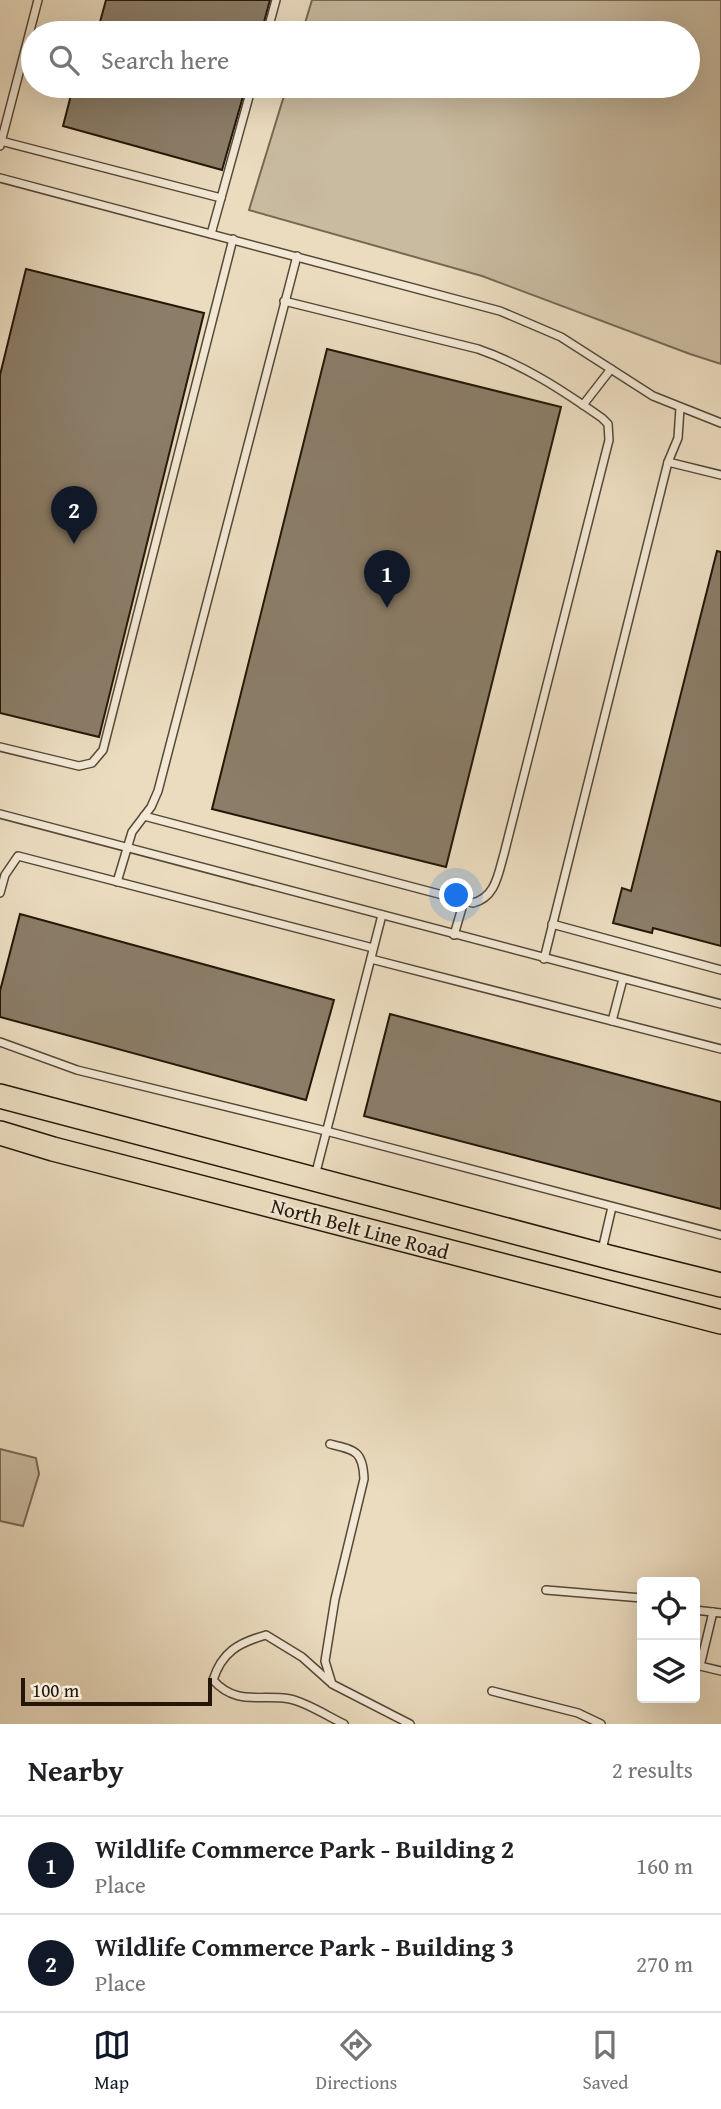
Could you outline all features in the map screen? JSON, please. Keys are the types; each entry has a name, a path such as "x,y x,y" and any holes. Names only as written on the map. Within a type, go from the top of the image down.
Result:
{"main road":[{"name":"North Belt Line Road","path":"0,1096 721,1285"},
{"name":"North Belt Line Road","path":"0,1133 79,1156 721,1322"}],"lane":[{"path":"33,21 38,0"},
{"path":"270,21 276,0"},
{"path":"21,66 1,143 221,198"},
{"path":"211,234 249,98"},
{"path":"0,177 515,316 561,337 638,388 680,408 721,423"},
{"path":"0,747 79,766 92,763 103,750 233,239"},
{"path":"117,882 132,832 158,791 297,256"},
{"path":"144,816 472,903 482,901 490,894 496,881 609,440 608,424 531,372 492,354 284,301"},
{"path":"583,405 611,369"},
{"path":"544,959 668,462 678,438 680,408"},
{"path":"668,462 721,475"},
{"path":"0,814 721,1004"},
{"path":"0,893 5,875 18,856 373,948"},
{"path":"454,935 464,901"},
{"path":"314,1180 382,915"},
{"path":"552,924 721,970"},
{"path":"370,959 721,1049"},
{"path":"612,1021 623,979"},
{"path":"0,1042 77,1070 326,1131 721,1235"},
{"path":"600,1255 612,1207"},
{"path":"330,1444 354,1449 364,1462 364,1479 335,1599 325,1661 332,1684"},
{"path":"546,1590 637,1598"},
{"path":"717,1612 700,1666 721,1671"},
{"path":"344,1724 291,1699 244,1697 223,1692 213,1681 218,1664 241,1642 266,1635 302,1657 332,1684 410,1724"},
{"path":"492,1691 578,1713 601,1724"}],"shaded area":[{"path":"312,0 721,0 721,364 482,276 249,210 283,98 700,98 700,21 306,21"},
{"path":"0,1449 36,1458 39,1474 23,1526 0,1521"}],"building":[{"path":"106,0 270,0 264,21 100,21"},
{"path":"70,98 243,98 222,170 63,126"},
{"path":"26,269 204,313 99,737 0,713 0,375"},
{"path":"327,349 561,407 446,867 212,809"},
{"path":"717,551 721,552 721,946 653,928 652,933 613,923 622,888 631,891"},
{"path":"20,914 334,1000 306,1100 0,1017 0,991"},
{"path":"390,1014 721,1102 721,1209 364,1116"}],"place":[{"name":"Wildlife Commerce Park - Building 3","path":"74,544"},
{"name":"Wildlife Commerce Park - Building 2","path":"387,608"}]}
